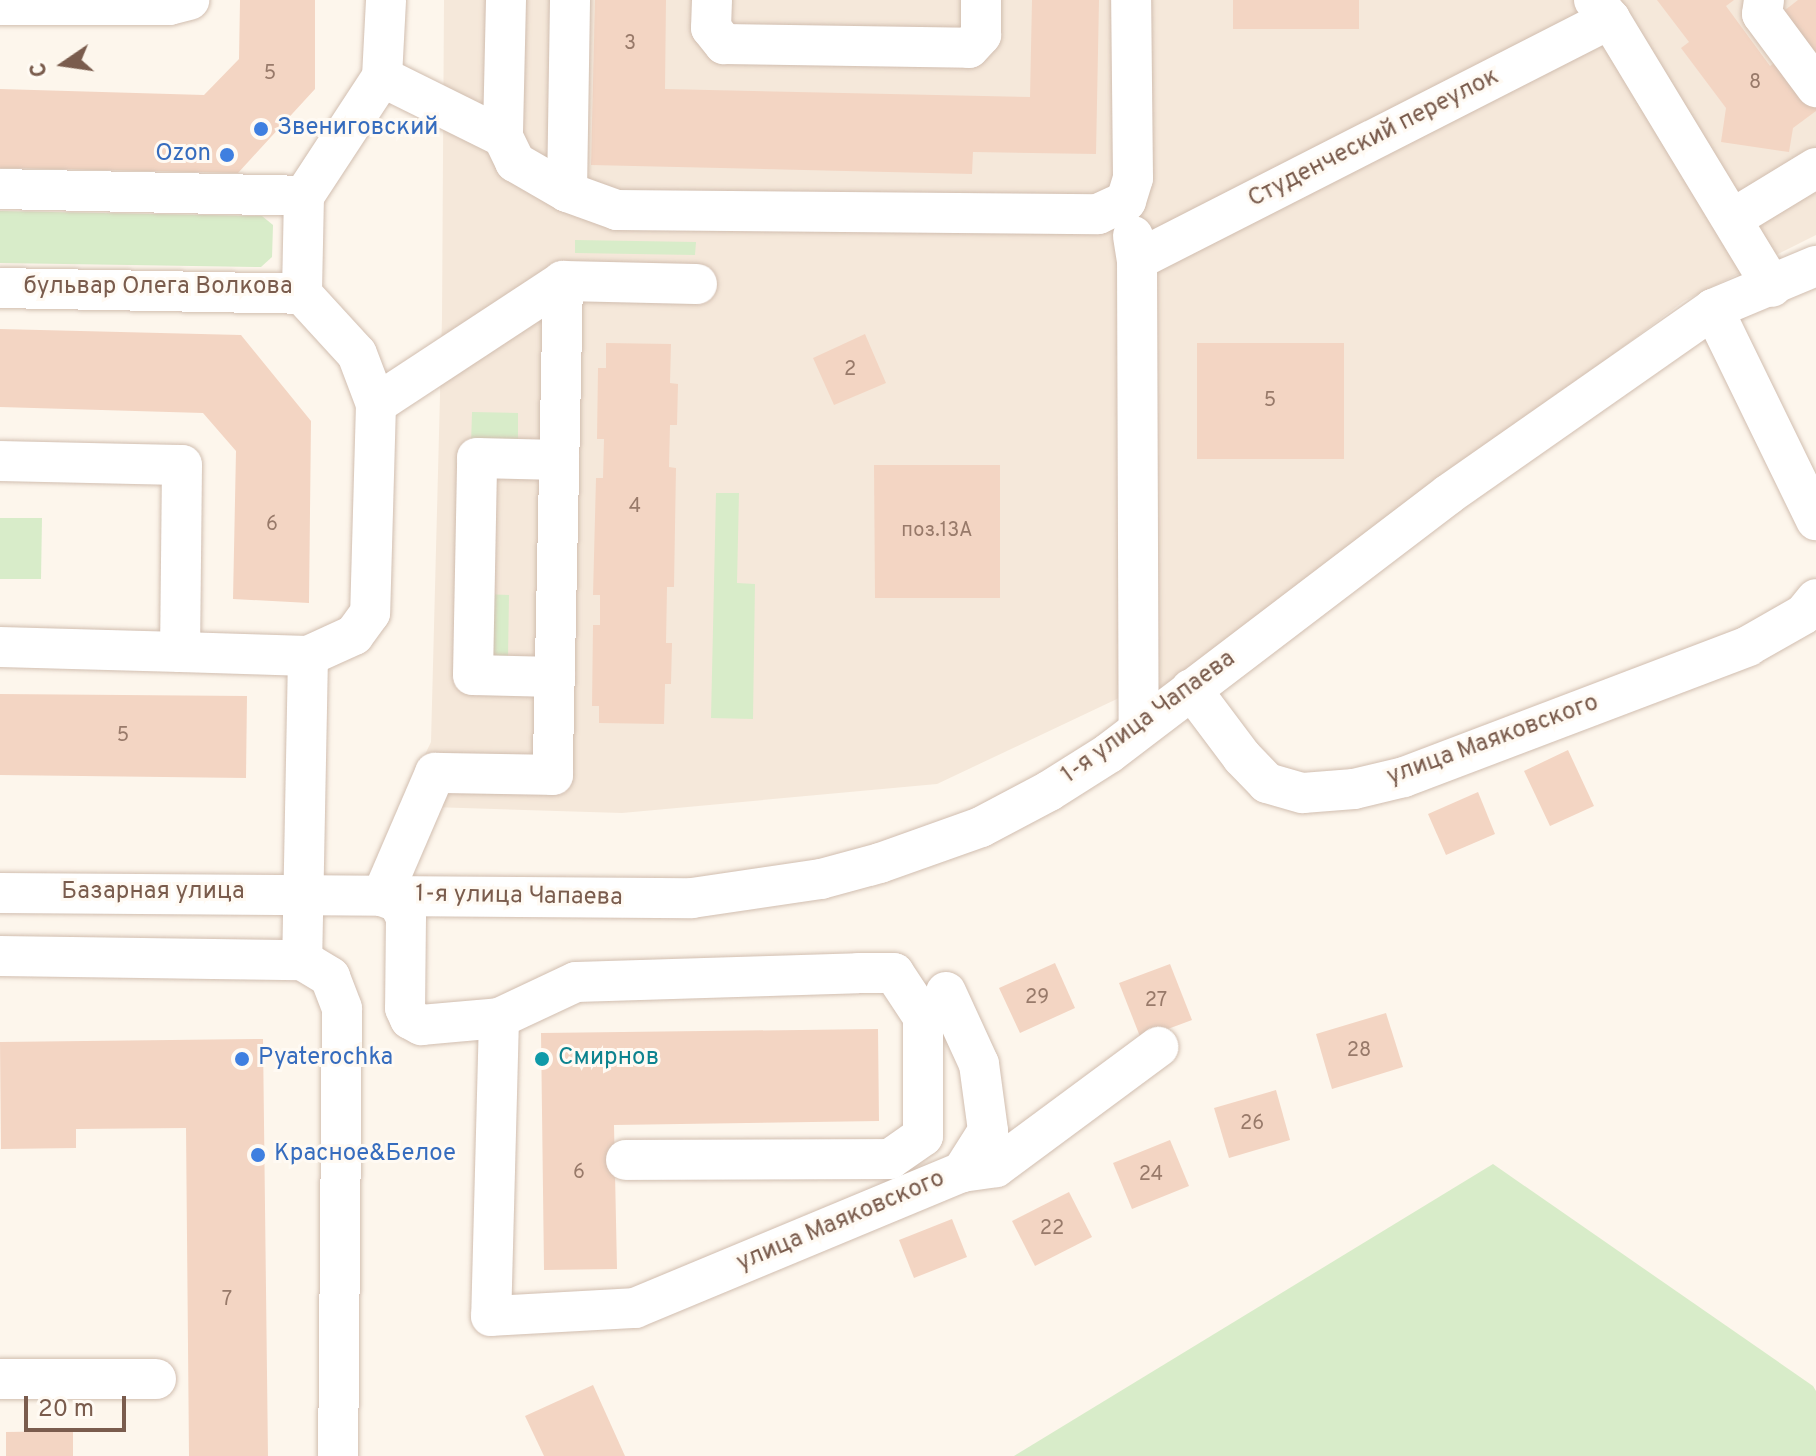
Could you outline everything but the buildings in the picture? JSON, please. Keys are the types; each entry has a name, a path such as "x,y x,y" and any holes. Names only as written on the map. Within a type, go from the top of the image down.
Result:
{"street":[{"path":"0,5 169,5 189,0"},
{"path":"0,189 304,196 382,77 386,0"},
{"path":"506,0 503,137 515,162 567,192 617,210 1098,214 1126,201"},
{"path":"567,192 570,0"},
{"path":"712,0 711,28 724,44 969,48 981,35 981,0"},
{"path":"1131,0 1133,178 1126,201 1137,260 1139,728"},
{"path":"1764,0 1762,14 1816,87"},
{"path":"1602,9 1772,287"},
{"name":"Студенческий переулок","path":"1137,260 1602,9"},
{"path":"382,77 503,137"},
{"path":"1732,219 1816,168"},
{"name":"бульвар Олега Волкова","path":"0,288 302,294 304,196"},
{"name":"1-я улица Чапаева","path":"305,894 692,898 821,879 880,863 981,827 1094,763 1449,494 1713,309 1772,287 1816,266"},
{"path":"376,404 563,281 697,284"},
{"path":"563,281 553,775 435,773 382,896 398,902 406,917 405,1008 410,1019 421,1025 499,1018 576,982 858,973 894,973 923,1017 923,1136 890,1159 626,1160"},
{"path":"0,647 308,656 354,635 370,613 376,404 357,354 302,294"},
{"path":"1713,309 1816,520"},
{"path":"555,677 473,675 477,458 559,460"},
{"path":"0,461 182,465 180,652"},
{"name":"улица Маяковского","path":"1191,689 1242,757 1267,783 1303,793 1354,789 1404,777 1748,646 1804,614 1816,599"},
{"path":"302,960 308,656"},
{"name":"Базарная улица","path":"0,893 305,894"},
{"path":"0,956 302,960 330,977 342,1009 338,1456"},
{"path":"946,992 979,1064 988,1131 962,1172"},
{"name":"улица Маяковского","path":"499,1018 491,1316 635,1308 962,1172 996,1167 1158,1047"},
{"path":"0,1379 156,1379"}],"shaded area":[{"path":"444,0 1816,0 1816,235 1684,301 1159,697 1138,689 937,784 622,813 400,806 431,742 442,318"}],"green space":[{"path":"0,211 262,216 273,225 272,257 261,267 0,263"},
{"path":"575,240 696,242 695,255 575,253"},
{"path":"472,412 518,413 518,447 471,445"},
{"path":"716,493 739,493 737,583 755,584 753,719 711,718"},
{"path":"0,518 42,518 41,579 0,579"},
{"path":"484,594 509,595 508,657 483,656"},
{"path":"1493,1164 1813,1386 1816,1391 1816,1456 1014,1456"}],"place":[{"name":"Звениговский","path":"261,129"},
{"name":"Ozon","path":"227,155"},
{"name":"Pyaterochka","path":"242,1059"},
{"name":"Смирнов","path":"542,1059"},
{"name":"Красное&Белое","path":"258,1155"}]}
